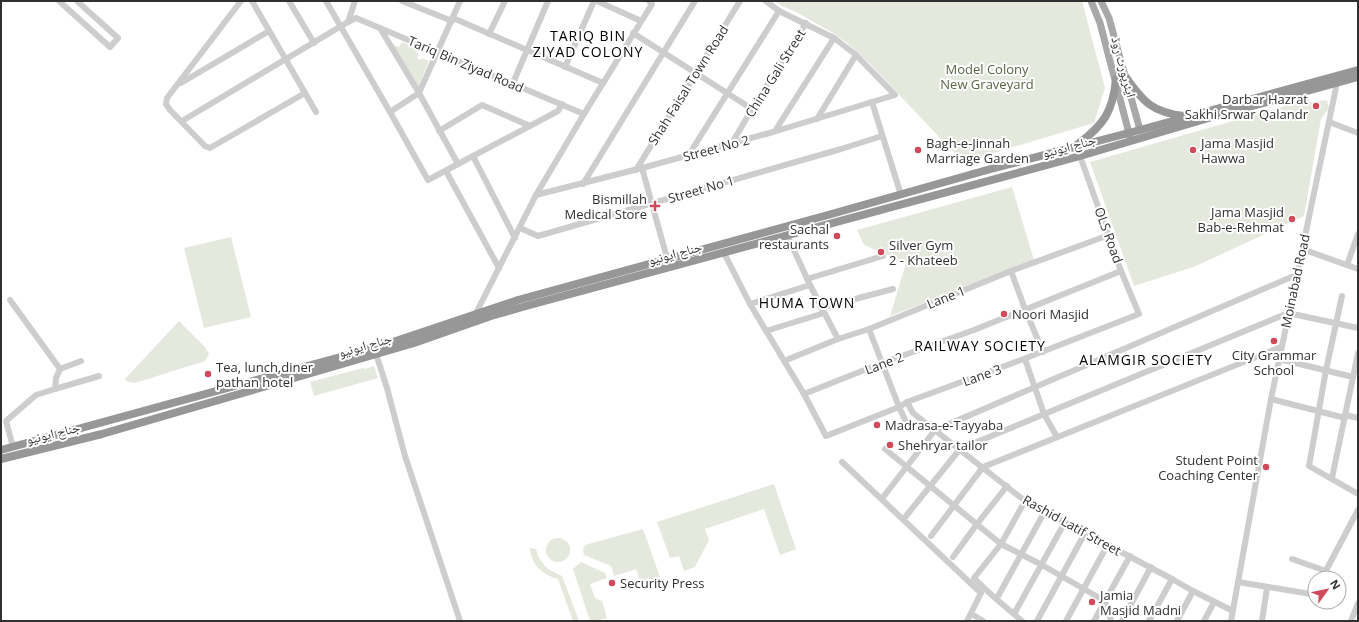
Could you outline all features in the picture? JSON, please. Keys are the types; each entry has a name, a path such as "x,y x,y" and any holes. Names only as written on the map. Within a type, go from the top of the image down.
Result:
{"highway":[{"name":"جناح ایونیو","path":"1,450 17,449 102,434 414,343 526,306 1080,156 1130,137 1140,130 1358,70"},
{"path":"1126,76 1138,94 1151,106 1167,113 1190,116"},
{"name":"جناح ایونیو","path":"1,459 17,449 381,346 518,300 667,258 901,195 987,170 1075,147 1130,137 1358,77"},
{"path":"1075,147 1096,130 1104,120 1112,103 1116,79"}],"main road":[{"name":"ایئرپورٹ روڈ","path":"1091,1 1100,23 1116,79 1130,137"},
{"name":"ایئرپورٹ روڈ","path":"1101,1 1109,18 1140,130"}],"street":[{"path":"59,1 110,47 118,38 77,1"},
{"path":"241,1 168,98 166,104 170,110 206,146 210,148 305,93"},
{"path":"252,1 316,112"},
{"path":"290,1 314,43"},
{"path":"326,1 428,180 558,111 562,104"},
{"path":"182,121 348,22 355,1"},
{"path":"402,1 489,34 603,83"},
{"path":"419,8 422,1"},
{"path":"390,112 419,93 460,1"},
{"path":"489,34 505,1"},
{"path":"512,83 548,1"},
{"path":"565,67 594,1"},
{"path":"597,1 641,21"},
{"path":"476,313 536,195 652,4 649,1"},
{"path":"583,184 695,1"},
{"name":"Shah Faisal Town Road","path":"639,169 695,72 740,1"},
{"path":"766,1 779,11 834,38 856,55 817,119"},
{"path":"688,156 779,11"},
{"name":"Tariq Bin Ziyad Road","path":"348,22 356,18 584,114"},
{"name":"China Gali Street","path":"732,144 806,23"},
{"path":"380,28 419,93 458,164"},
{"path":"178,84 269,31"},
{"path":"633,33 752,109"},
{"path":"775,132 834,38"},
{"name":"Street No 2","path":"536,195 732,144 895,95 856,55"},
{"name":"Moinabad Road","path":"1231,621 1281,347 1337,82"},
{"path":"872,102 901,195"},
{"path":"439,131 482,105 530,126"},
{"path":"1329,122 1358,133"},
{"name":"Street No 1","path":"520,228 538,236 882,136"},
{"path":"473,156 515,238"},
{"name":"OLS Road","path":"1080,156 1139,314"},
{"path":"639,169 651,203 667,258"},
{"path":"446,171 499,268"},
{"path":"1348,265 1358,234"},
{"path":"787,235 807,279 838,339"},
{"name":"Lane 1","path":"784,362 838,339 1011,271 1109,236"},
{"path":"1302,249 1358,269"},
{"path":"724,253 750,304 804,394"},
{"path":"807,279 883,256"},
{"path":"1011,271 1043,352"},
{"name":"Lane 2","path":"804,394 882,363 974,330 1122,271"},
{"path":"884,496 935,430 1296,274"},
{"path":"750,304 810,285"},
{"path":"766,331 823,310 894,289"},
{"path":"1342,296 1326,370 1309,466 1358,494"},
{"path":"10,300 60,369"},
{"path":"906,516 960,449 1044,414 1288,313 1358,328"},
{"name":"Lane 3","path":"804,394 826,436 899,407 907,402 1025,359 1139,314"},
{"path":"869,328 906,422"},
{"path":"931,536 983,467 1281,347"},
{"path":"1332,478 1345,416 1355,380 1358,353"},
{"path":"376,354 387,388 404,456 460,621"},
{"path":"1025,359 1044,414 1058,437"},
{"path":"1279,359 1326,370 1355,380"},
{"path":"55,389 56,378 60,369 81,361"},
{"path":"17,449 6,421 36,395 99,376"},
{"path":"1271,399 1318,412 1358,418"},
{"name":"Rashid Latif Street","path":"907,402 913,413 1025,501 1233,611"},
{"path":"885,449 1000,544 1042,564 1105,601 1111,621"},
{"path":"842,462 981,593 967,621"},
{"path":"953,557 1007,486"},
{"path":"1022,621 997,598 986,591 974,578 1000,544 1025,501"},
{"path":"1327,570 1358,510"},
{"path":"997,598 1045,511"},
{"path":"1014,614 1065,522"},
{"path":"1037,621 1085,533"},
{"path":"1066,621 1108,544"},
{"path":"1094,621 1130,556"},
{"path":"1292,558 1323,570"},
{"path":"1122,621 1151,567"},
{"path":"1149,621 1172,578"},
{"path":"1238,582 1266,588 1307,593"},
{"path":"1262,621 1266,588"},
{"path":"983,621 973,618 986,591"},
{"path":"1177,621 1193,591"},
{"path":"1204,621 1214,602"},
{"path":"1351,621 1358,603"}],"green space":[{"name":"Model Colony New Graveyard","path":"775,1 1082,1 1105,88 1094,123 963,162 868,62 847,43 833,33"},
{"path":"402,42 418,49 416,52 419,54 417,58 421,60 422,58 429,61 418,87 392,44 399,47"},
{"path":"1309,99 1310,102 1327,100 1329,109 1321,119 1304,216 1196,266 1134,286 1090,162"},
{"path":"1012,187 1034,260 890,316 906,263 864,245 857,230"},
{"path":"231,237 251,317 204,328 184,248"},
{"path":"179,321 205,347 209,354 205,361 135,383 126,381 125,379"},
{"path":"374,366 378,378 314,396 310,382"},
{"path":"774,484 796,549 780,555 764,509 705,529 709,540 695,567 684,571 679,556 670,558 657,522"},
{"path":"643,529 661,580 642,586 636,569 614,576 611,566 584,555 583,550 585,545"},
{"path":"558,538 563,539 569,545 569,555 563,561 558,562 553,561 547,555 546,550 547,545 553,539"},
{"path":"530,548 536,549 538,556 548,569 562,576 579,621 573,621 558,579 547,575 535,564"},
{"path":"581,562 605,573 607,578 590,584 595,598 602,601 607,618 597,621 590,621 573,569"}],"place":[{"name":"Darbar Hazrat Sakhi Srwar Qalandr","path":"1316,106"},
{"name":"Bagh-e-Jinnah Marriage Garden","path":"918,150"},
{"name":"Jama Masjid Hawwa","path":"1193,150"},
{"name":"Bismillah Medical Store","path":"655,206"},
{"name":"Jama Masjid Bab-e-Rehmat","path":"1292,219"},
{"name":"Sachal restaurants","path":"837,236"},
{"name":"Silver Gym 2 - Khateeb","path":"881,252"},
{"name":"Noori Masjid","path":"1004,314"},
{"name":"City Grammar School","path":"1274,341"},
{"name":"Tea, lunch,diner pathan hotel","path":"208,374"},
{"name":"Madrasa-e-Tayyaba","path":"877,425"},
{"name":"Shehryar tailor","path":"890,445"},
{"name":"Student Point Coaching Center","path":"1266,467"},
{"name":"Security Press","path":"612,583"},
{"name":"Jamia Masjid Madni","path":"1092,602"}],"district":[{"name":"TARIQ BIN ZIYAD COLONY","path":"588,44"},
{"name":"HUMA TOWN","path":"807,302"},
{"name":"RAILWAY SOCIETY","path":"980,345"},
{"name":"ALAMGIR SOCIETY","path":"1146,359"}]}
